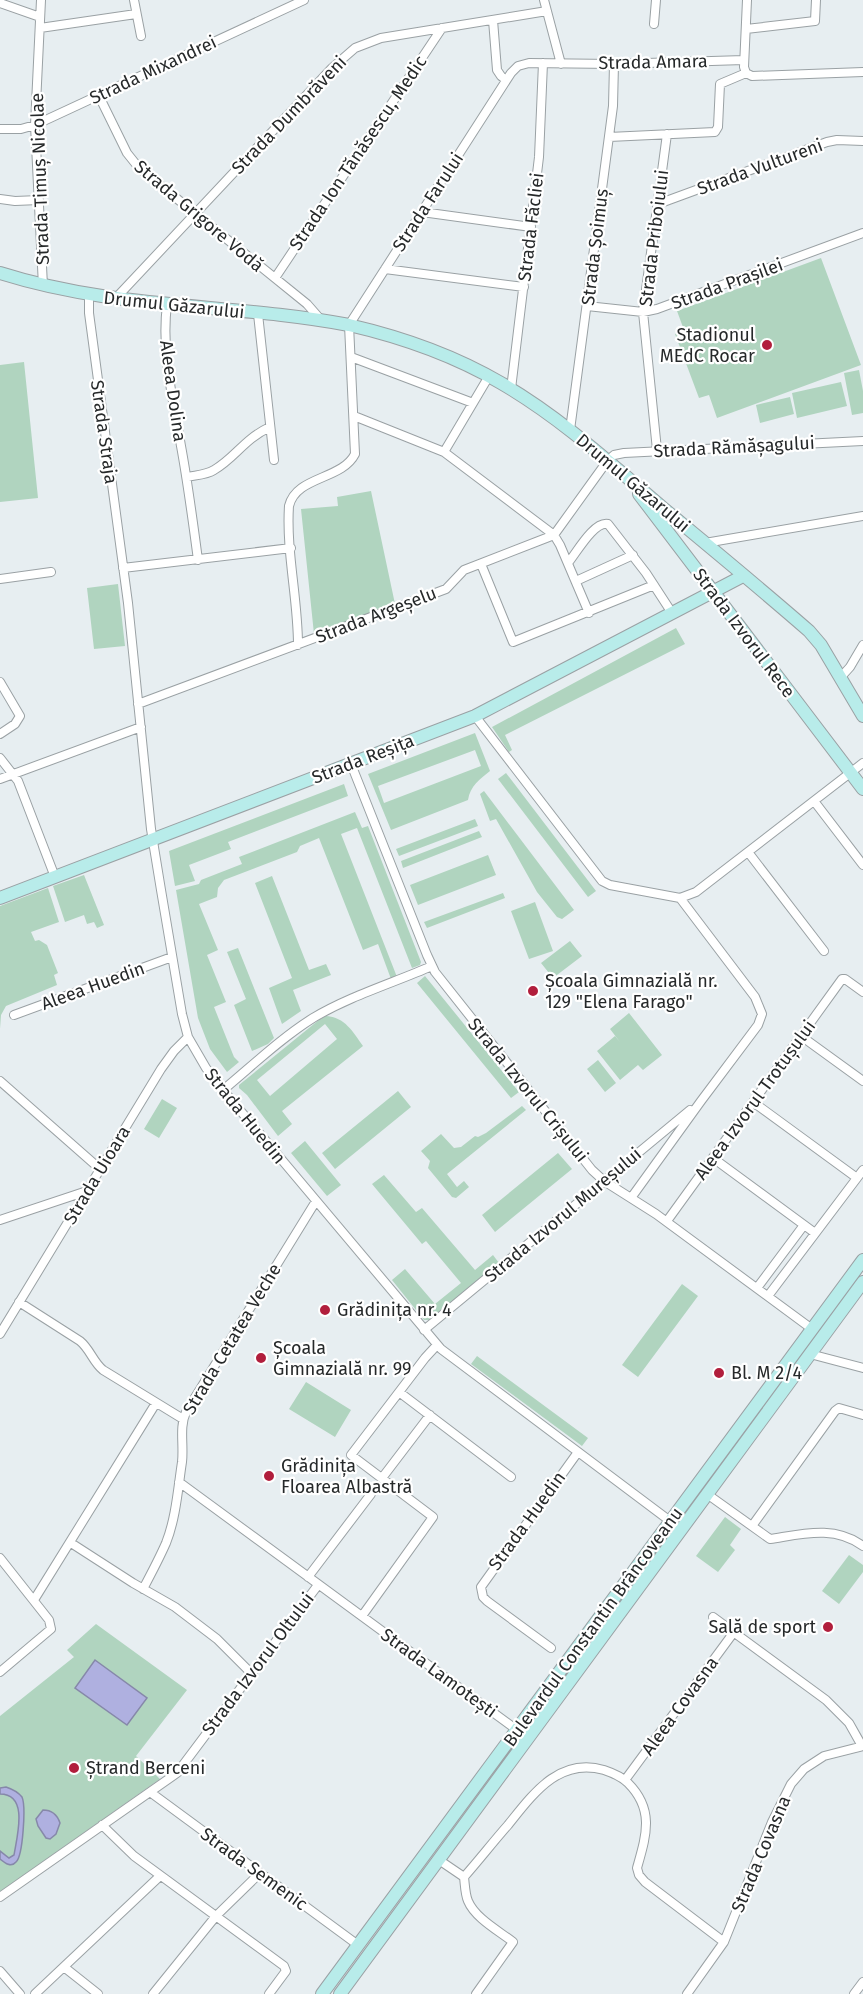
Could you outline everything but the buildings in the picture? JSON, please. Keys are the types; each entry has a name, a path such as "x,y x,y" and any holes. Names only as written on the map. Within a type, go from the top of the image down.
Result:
{"street":[{"name":"Strada Timuș Nicolae","path":"41,0 35,125 44,286"},
{"path":"134,0 141,36"},
{"name":"Strada Mixandrei","path":"0,129 15,130 35,125 304,0"},
{"path":"543,0 561,64"},
{"path":"654,24 656,0"},
{"path":"746,73 744,60 747,0"},
{"path":"746,29 814,21 816,0"},
{"path":"0,3 40,17"},
{"name":"Strada Dumbrăveni","path":"115,298 349,52 373,40 547,11"},
{"path":"40,28 136,14"},
{"path":"493,20 497,70 506,80"},
{"name":"Strada Ion Tănăsescu, Medic","path":"275,278 442,28"},
{"name":"Strada Amara","path":"561,64 744,60"},
{"name":"Strada Farului","path":"349,325 506,80 518,66 529,63 561,64"},
{"name":"Strada Făcliei","path":"511,389 539,157 543,63"},
{"name":"Strada Șoimuș","path":"570,430 614,100 614,64"},
{"path":"609,137 715,132 720,84 746,73 752,76 863,72"},
{"name":"Strada Grigore Vodă","path":"99,96 132,161 194,215 307,304 321,320"},
{"name":"Strada Priboiului","path":"657,450 643,312 667,134"},
{"name":"Strada Vultureni","path":"658,204 827,142 863,141"},
{"path":"0,199 39,200"},
{"path":"422,212 531,227"},
{"name":"Strada Prașilei","path":"587,306 643,312 657,309 863,233"},
{"path":"385,268 524,287"},
{"name":"Drumul Găzarului","path":"0,273 44,286 89,295 349,325 400,339 489,376 570,430 608,460 812,634 863,716"},
{"name":"Strada Straja","path":"89,295 89,313 123,568 153,839"},
{"name":"Aleea Dolina","path":"167,304 166,357 198,560"},
{"path":"258,314 274,460"},
{"path":"298,645 299,626 289,506 296,492 347,464 355,454 349,325"},
{"path":"351,357 473,403"},
{"path":"444,452 489,376"},
{"path":"354,416 444,452 554,535 589,613"},
{"path":"186,477 213,471 248,440 270,428"},
{"name":"Strada Rămășagului","path":"608,460 619,453 657,450 863,441"},
{"path":"554,535 608,460"},
{"name":"Strada Izvorul Rece","path":"626,477 863,789"},
{"path":"705,543 863,516"},
{"path":"568,563 596,527 603,523 611,525 672,613"},
{"name":"Strada Argeșelu","path":"138,704 446,588 452,585 461,573 554,535"},
{"path":"123,568 291,548"},
{"path":"576,581 633,555"},
{"path":"481,564 513,642 654,585"},
{"path":"0,579 51,572"},
{"path":"713,592 743,576"},
{"name":"Strada Reșița","path":"0,898 475,716 713,592"},
{"path":"840,678 850,668 863,645"},
{"path":"0,682 20,716 19,720 0,734"},
{"path":"475,716 602,880 610,885 680,897 696,892 863,763"},
{"path":"0,778 141,726"},
{"path":"0,758 18,781 55,877"},
{"name":"Strada Izvorul Crișului","path":"351,764 432,966 445,986 592,1170 604,1181 667,1221 812,1329"},
{"path":"814,801 863,865"},
{"name":"Strada Huedin","path":"153,839 182,1014 188,1036 206,1068 437,1345 676,1525"},
{"path":"748,852 824,951"},
{"name":"Strada Izvorul Mureșului","path":"631,1198 758,1025 762,1014 755,997 680,897"},
{"name":"Aleea Huedin","path":"14,1015 172,957"},
{"path":"223,1090 295,1030 315,1017 432,966"},
{"name":"Aleea Izvorul Trotușului","path":"667,1221 844,978 863,992"},
{"name":"Strada Uioara","path":"0,1334 167,1060 188,1036"},
{"path":"801,1036 863,1081"},
{"path":"0,1081 100,1169"},
{"name":"Strada Izvorul Mureșului","path":"424,1330 701,1101"},
{"path":"753,1102 860,1174 768,1296"},
{"path":"713,1158 815,1233"},
{"path":"0,1220 87,1191"},
{"name":"Strada Cetatea Veche","path":"143,1588 168,1536 179,1482 183,1448 183,1419 316,1201"},
{"path":"757,1288 804,1225"},
{"name":"Bulevardul Constantin Brâncoveanu","path":"340,1994 439,1860 812,1329 863,1260"},
{"name":"Bulevardul Constantin Brâncoveanu","path":"322,1994 517,1730 676,1525 707,1494 810,1354 859,1296 863,1282"},
{"path":"19,1302 80,1341 103,1370 183,1419"},
{"path":"0,1316 11,1316"},
{"path":"430,1415 382,1478 351,1455 437,1345"},
{"path":"810,1354 863,1368"},
{"path":"399,1392 511,1477"},
{"path":"34,1600 156,1403"},
{"path":"752,1526 835,1411 839,1408 863,1415"},
{"name":"Strada Huedin","path":"551,1648 487,1601 481,1592 482,1583 578,1452"},
{"name":"Strada Lamotești","path":"362,1616 433,1517 382,1478"},
{"name":"Strada Lamotești","path":"179,1482 517,1730"},
{"path":"308,1577 371,1494"},
{"path":"707,1494 770,1539 825,1532 845,1536 863,1546"},
{"path":"71,1543 165,1600 211,1634 252,1674"},
{"path":"0,1558 49,1620 51,1629 0,1672"},
{"name":"Strada Izvorul Oltului","path":"0,1897 177,1773 318,1585"},
{"path":"714,1617 826,1700 849,1723 862,1746"},
{"name":"Aleea Covasna","path":"625,1780 734,1632"},
{"name":"Strada Covasna","path":"687,1994 724,1942 772,1822 791,1784 804,1769 824,1756 862,1746"},
{"path":"476,1994 513,1942 471,1907 466,1894 464,1877 530,1798 550,1779 563,1772 585,1766 611,1772 625,1780 640,1797 647,1824 637,1868 639,1875 724,1942"},
{"name":"Strada Semenic","path":"150,1792 358,1945"},
{"path":"102,1825 134,1856 284,1966 286,1971 269,1994"},
{"path":"439,1860 464,1877"},
{"path":"153,1994 216,1916 260,1873"},
{"path":"35,1994 160,1876"},
{"path":"64,1967 98,1994"},
{"path":"0,1971 20,1994"},
{"path":"854,1994 863,1982"}],"green space":[{"name":"Stadionul MEdC Rocar","path":"821,258 861,365 717,418 709,395 699,398 675,334 684,330 677,311"},
{"path":"24,362 38,498 0,502 0,365"},
{"path":"859,370 863,391 863,413 852,415 844,373"},
{"path":"841,382 847,406 797,418 792,393"},
{"path":"790,397 794,414 760,423 756,405"},
{"path":"371,491 395,604 314,634 301,509 338,506 337,497"},
{"path":"118,584 125,646 94,649 87,588"},
{"path":"676,628 685,644 505,735 512,750 509,752 492,727"},
{"path":"475,733 490,771 473,787 468,800 391,830 368,774","holes":["475,750 481,766 384,803 378,786"]},
{"path":"506,773 596,891 588,897 498,779"},
{"path":"344,784 348,796 228,842 231,849 189,865 195,881 175,886 169,851"},
{"path":"484,791 574,910 562,919 557,917 537,892 496,819 490,821 480,794"},
{"path":"355,812 362,828 368,826 421,962 420,965 412,968 357,828 341,834 397,977 391,979 378,944 363,950 319,838 300,846 297,852 224,880 218,888 217,897 199,904 218,950 207,955 226,1002 214,1007 234,1057 239,1062 227,1072 210,1049 198,1018 176,890 199,884 201,880 242,864 239,857"},
{"path":"475,819 478,826 399,856 396,849"},
{"path":"479,831 482,837 403,868 401,861"},
{"path":"488,855 496,875 418,905 410,885"},
{"path":"84,875 104,925 97,928 94,922 87,924 84,915 65,922 53,886"},
{"path":"272,876 309,970 326,964 331,975 293,990 301,1011 282,1024 269,988 292,978 255,883"},
{"path":"48,888 59,922 31,932 35,941 39,940 47,945 58,973 54,975 57,985 6,1006 1,1015 0,1029 0,906"},
{"path":"503,893 505,898 427,928 424,922"},
{"path":"535,902 553,951 529,959 511,911"},
{"path":"570,941 582,956 553,978 541,963"},
{"path":"238,948 274,1038 268,1044 252,1051 234,1005 246,999 227,952"},
{"path":"425,976 519,1092 511,1098 417,983"},
{"path":"629,1013 662,1055 643,1070 638,1065 620,1080 597,1051 615,1036 620,1042 610,1029"},
{"path":"326,1016 343,1022 363,1046 282,1111 292,1124 278,1136 239,1088 239,1085","holes":["325,1024 337,1039 270,1096 257,1080"]},
{"path":"598,1060 616,1083 605,1092 587,1069"},
{"path":"398,1091 411,1107 335,1169 322,1153"},
{"path":"162,1099 177,1108 159,1138 144,1129"},
{"path":"522,1106 526,1110 447,1174 457,1187 464,1181 469,1187 456,1198 452,1197 428,1168 430,1161 421,1151 441,1134 454,1148 461,1147 475,1136 486,1133"},
{"path":"305,1141 341,1185 327,1196 291,1153"},
{"path":"558,1153 572,1169 495,1232 482,1215"},
{"path":"384,1175 416,1212 422,1208 475,1270 493,1255 499,1263 430,1320 424,1320 392,1280 405,1269 435,1304 461,1283 426,1241 422,1244 372,1184"},
{"path":"682,1284 698,1296 638,1377 622,1365"},
{"path":"477,1356 588,1438 582,1446 471,1364"},
{"path":"306,1382 351,1410 335,1437 289,1409"},
{"path":"725,1517 741,1529 730,1545 735,1550 718,1572 696,1556"},
{"path":"849,1555 863,1565 863,1572 839,1604 822,1591"},
{"name":"Ștrand Berceni","path":"96,1624 187,1690 136,1756 160,1779 0,1892 0,1716 74,1657 67,1650"}],"water":[{"path":"95,1660 147,1698 127,1725 75,1688"},
{"path":"6,1787 22,1797 24,1810 20,1851 16,1862 12,1865 0,1859 0,1851 9,1858 14,1855 19,1827 18,1808 15,1801 9,1796 0,1794 0,1788"},
{"path":"43,1810 54,1813 60,1823 56,1834 50,1839 46,1838 36,1819"}],"place":[{"name":"Stadionul MEdC Rocar","path":"767,345"},
{"name":"Școala Gimnazială nr. 129 \"Elena Farago\"","path":"533,991"},
{"name":"Grădinița nr. 4","path":"325,1310"},
{"name":"Școala Gimnazială nr. 99","path":"261,1358"},
{"name":"Bl. M 2/4","path":"719,1373"},
{"name":"Grădinița Floarea Albastră","path":"269,1476"},
{"name":"Sală de sport","path":"828,1627"},
{"name":"Ștrand Berceni","path":"74,1768"}]}
